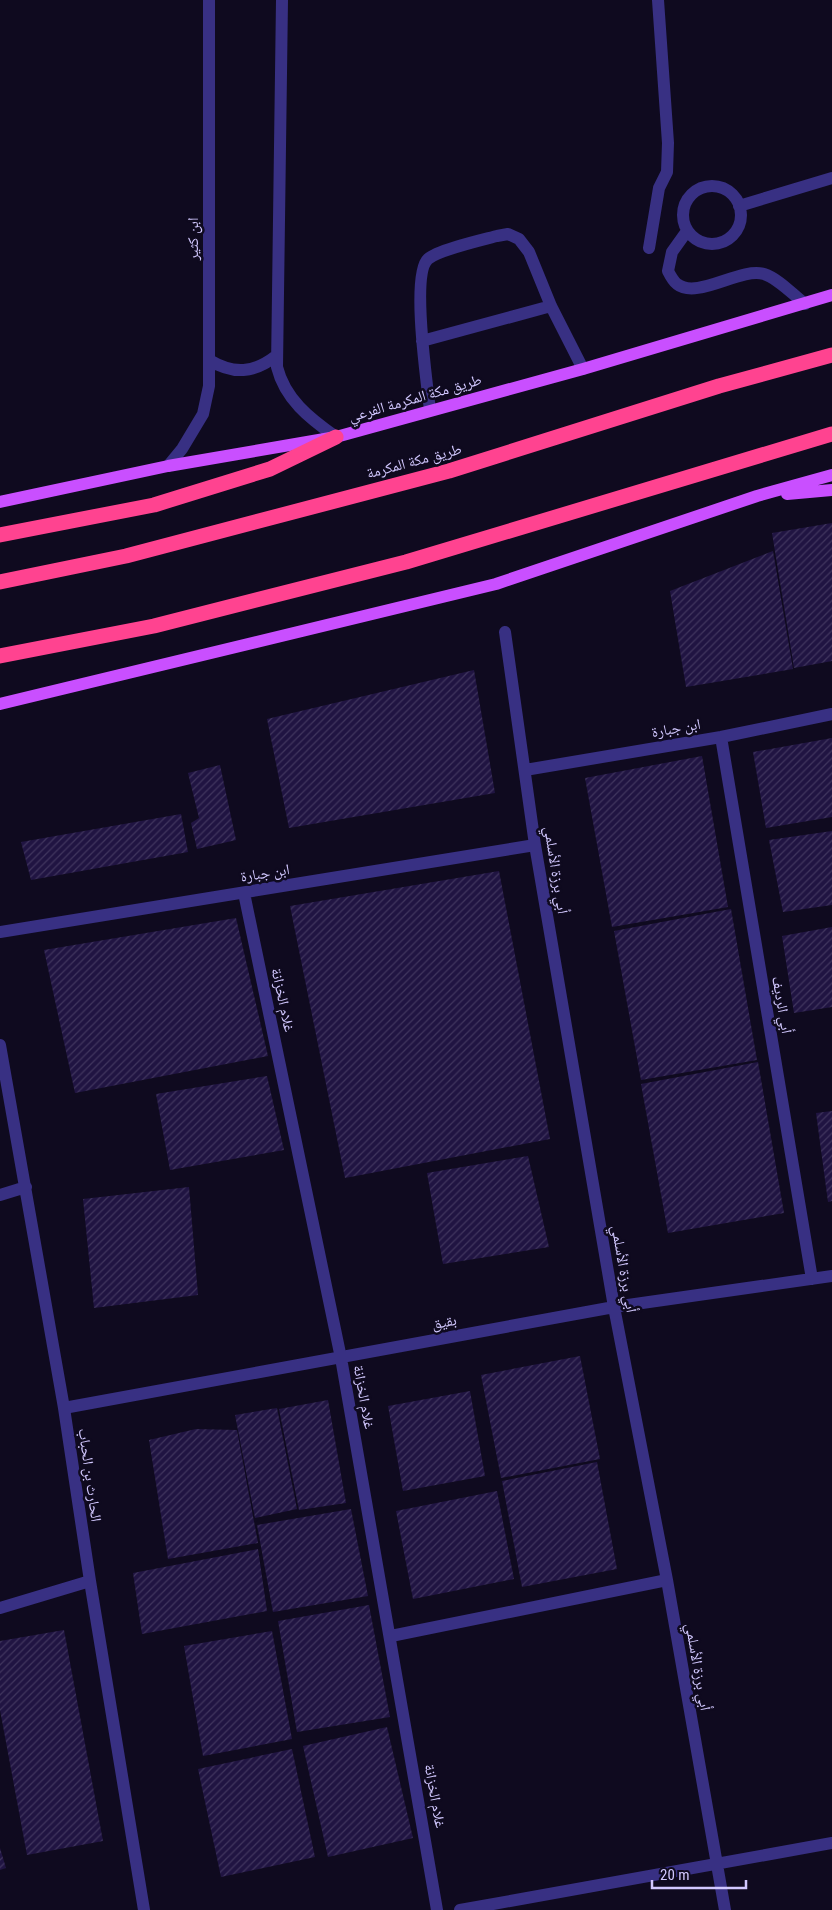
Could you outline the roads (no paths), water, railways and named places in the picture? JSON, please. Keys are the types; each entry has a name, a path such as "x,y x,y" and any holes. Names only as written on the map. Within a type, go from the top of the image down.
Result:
{"highway":[{"name":"طريق مكة المكرمة","path":"0,582 126,556 448,471 719,386 832,355"},
{"path":"0,656 154,626 406,562 832,434"},
{"path":"0,535 172,500 270,469 336,437"}],"main road":[{"name":"طريق مكة المكرمة الفرعي","path":"0,502 168,466 336,437 582,369 832,295"},
{"path":"0,704 496,584 757,496 832,475"},
{"path":"757,496 832,490"}],"street":[{"name":"ابن كثير","path":"168,466 182,449 203,414 209,386 209,0"},
{"path":"282,0 276,356 281,382 292,400 316,423 336,437"},
{"path":"649,248 659,188 667,172 668,143 658,0"},
{"path":"739,206 832,178"},
{"path":"711,187 728,192 739,206 739,224 728,239 711,244 701,242 687,231 682,215 688,199 702,188 711,187"},
{"path":"687,231 672,252 668,271 676,283 684,287 699,287 752,273 763,274 776,280 805,304"},
{"path":"430,410 422,340 421,273 427,260 433,255 497,236 508,234 519,239 529,252 551,306 582,369"},
{"path":"422,340 551,306"},
{"path":"209,360 230,370 254,370 264,366 276,356"},
{"name":"أبي برزة الأسلمي","path":"505,632 535,845 614,1307 667,1580 725,1910"},
{"name":"ابن جبارة","path":"525,770 721,736 832,714"},
{"name":"أبي الرديف","path":"721,736 812,1279"},
{"name":"ابن جبارة","path":"0,932 535,845"},
{"name":"غلام الخزانة","path":"244,893 341,1358 438,1910"},
{"name":"الحارث بن الحباب","path":"0,1045 64,1408 140,1909"},
{"path":"0,1194 26,1187"},
{"name":"بقيق","path":"64,1408 614,1307 832,1276"},
{"path":"391,1636 667,1580"},
{"path":"0,1608 90,1581"},
{"path":"460,1910 832,1843"}]}
